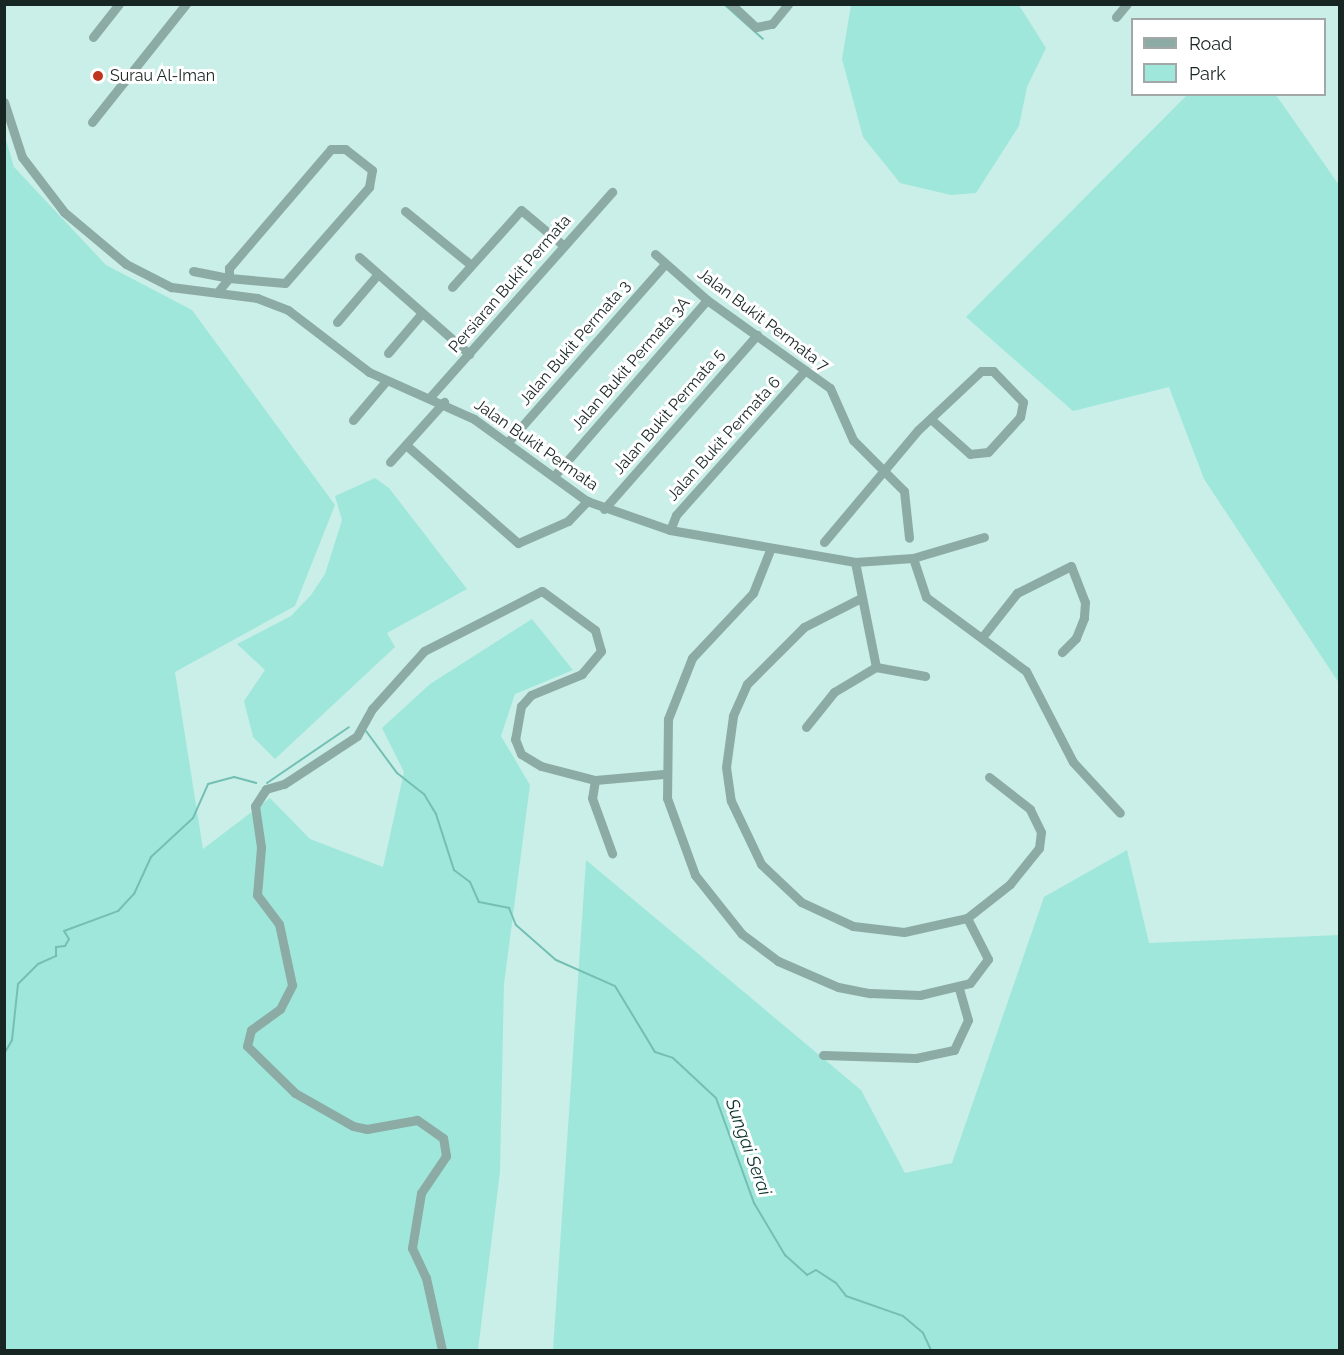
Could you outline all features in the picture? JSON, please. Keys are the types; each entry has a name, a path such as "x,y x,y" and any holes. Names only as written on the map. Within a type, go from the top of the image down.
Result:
{"street":[{"path":"93,37 119,4"},
{"path":"92,122 186,4"},
{"path":"731,4 756,27 772,24 788,4"},
{"path":"1116,17 1126,4"},
{"name":"Jalan Bukit Permata","path":"4,102 22,157 64,212 126,264 171,286 257,298 288,310 386,381 444,402 508,442 586,501 670,530 770,550 855,562 913,558 984,537"},
{"path":"193,271 229,278 285,284 374,177 345,149 331,149 230,268 229,278 217,294"},
{"name":"Persiaran Bukit Permata","path":"431,396 612,192"},
{"path":"452,287 521,210 564,246"},
{"path":"405,211 471,266"},
{"name":"Jalan Bukit Permata 7","path":"655,254 707,300 830,388 853,440 904,491 909,538"},
{"path":"359,257 469,354"},
{"name":"Jalan Bukit Permata 3","path":"508,442 665,264"},
{"path":"337,322 378,274"},
{"name":"Jalan Bukit Permata 3A","path":"554,476 707,300"},
{"path":"388,353 422,313"},
{"name":"Jalan Bukit Permata 5","path":"604,508 757,335"},
{"path":"824,542 883,469 987,369 1023,402 1020,417 988,452 970,454 933,421"},
{"name":"Jalan Bukit Permata 6","path":"670,530 676,515 805,370"},
{"path":"353,420 386,381"},
{"path":"390,462 444,402"},
{"path":"406,445 518,543 568,521 586,501"},
{"path":"770,550 753,593 703,643 684,672 668,719 664,774 674,825 695,875 726,915 763,950 838,987 895,995 959,989 979,976 988,958 967,918"},
{"path":"913,558 926,597 983,636 1026,671 1073,762 1120,813"},
{"path":"855,562 876,667"},
{"path":"983,636 1017,593 1071,566 1085,602 1084,618 1076,638 1062,652"},
{"path":"442,1350 426,1278 412,1248 421,1193 446,1156 443,1138 417,1120 399,1119 367,1129 353,1126 295,1093 247,1046 251,1030 280,1009 292,985 279,924 257,896 261,847 252,814 266,789 284,784 357,736 372,709 424,651 542,591 595,630 601,651 582,674 531,695 521,706 515,739 532,762 595,780 664,774"},
{"path":"861,598 804,627 747,684 729,729 730,801 743,834 769,874 824,915 886,932 925,930 967,918 1010,884 1039,848 1041,831 1030,809 989,777"},
{"path":"806,727 834,692 876,667 925,676"},
{"path":"595,780 592,798 612,853"},
{"path":"823,1055 915,1058 954,1050 968,1020 959,989"}],"green space":[{"path":"851,5 1019,5 1046,48 1027,87 1019,126 976,193 951,195 900,183 863,137 842,59"},
{"path":"1186,96 1277,96 1339,185 1339,683 1204,479 1169,387 1073,411 966,317"},
{"path":"4,133 14,167 106,265 192,310 335,505 295,606 175,672 203,849 270,798 310,839 383,867 404,772 382,728 430,684 532,619 573,670 515,694 501,736 530,785 504,984 500,1172 478,1350 5,1350"},
{"path":"375,478 389,488 467,589 387,633 395,647 275,759 253,737 244,701 265,670 237,644 291,616 311,595 325,574 342,520 335,496"},
{"path":"1127,850 1149,943 1339,935 1339,1350 553,1350 586,860 861,1090 905,1173 952,1163 1044,897"}],"waterway":[{"path":"724,4 763,39"},
{"name":"Sungai Serai","path":"267,783 349,727"},
{"name":"Sungai Serai","path":"366,731 397,773 424,794 436,814 454,870 470,882 479,902 509,908 516,925 556,960 615,986 655,1052 673,1058 716,1098 754,1203 785,1255 807,1275 816,1270 836,1283 846,1296 903,1316 923,1333 931,1350"},
{"name":"Sungai Serai","path":"4,1054 12,1040 18,984 38,964 56,956 56,947 65,946 69,939 64,931 118,911 134,894 151,857 193,818 208,784 234,777 256,783"}],"place":[{"name":"Surau Al-Iman","path":"98,76"}]}
